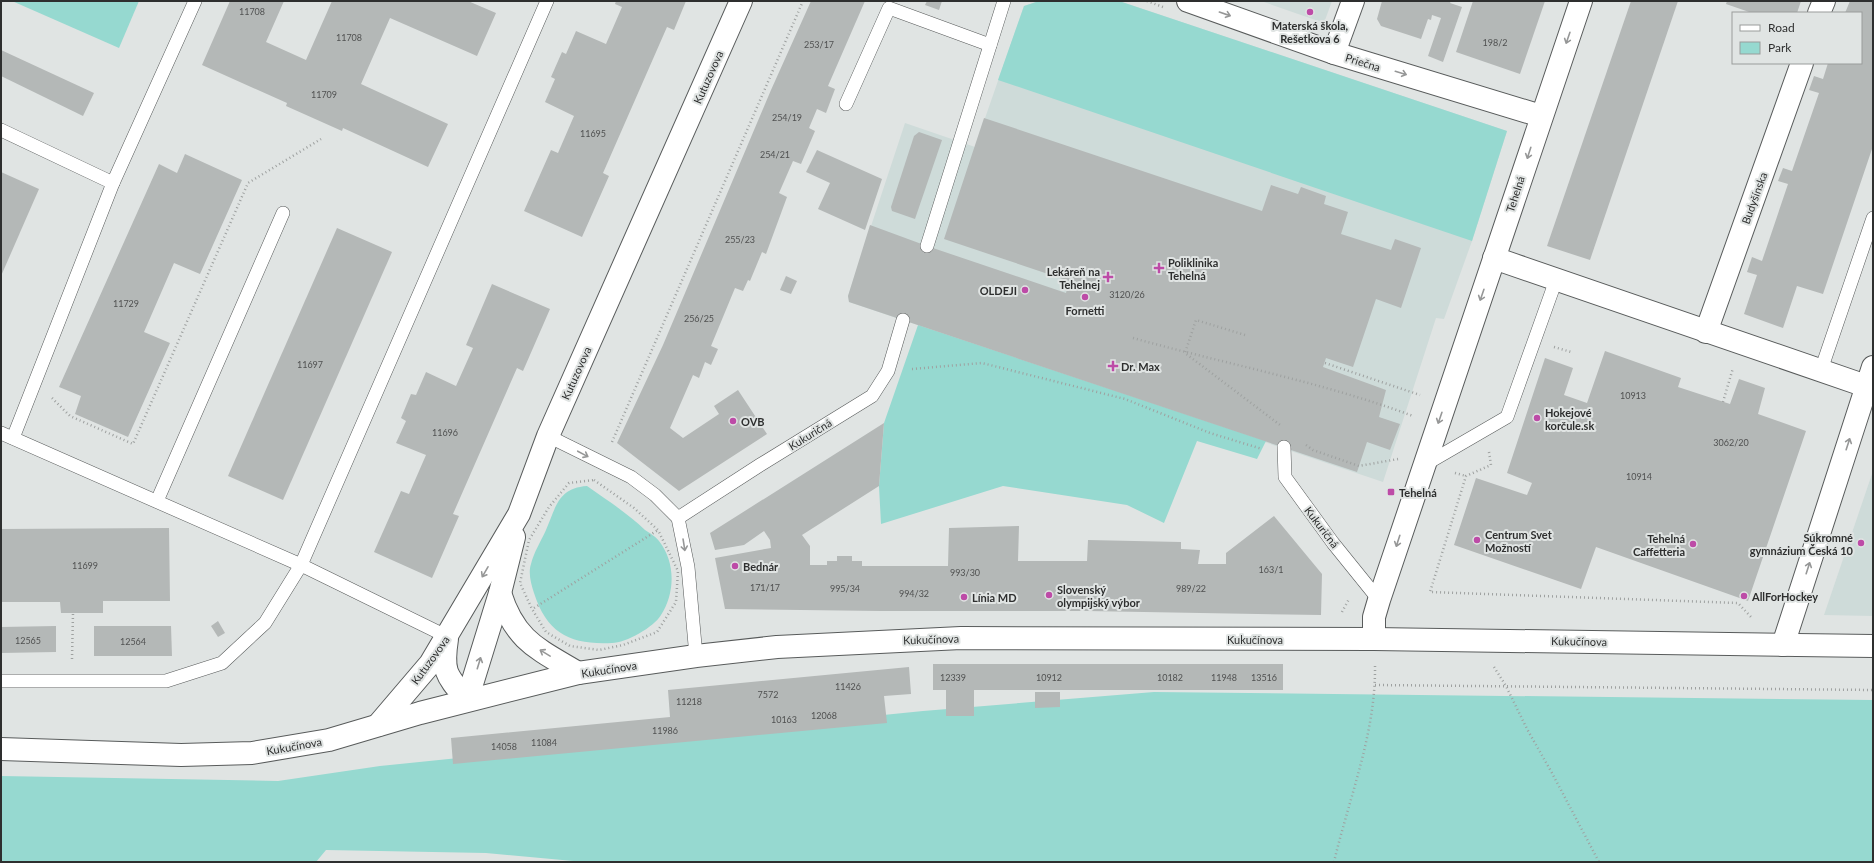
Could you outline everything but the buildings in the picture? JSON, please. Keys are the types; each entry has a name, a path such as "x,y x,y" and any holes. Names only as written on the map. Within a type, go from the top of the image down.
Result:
{"street":[{"name":"Kutuzovova","path":"378,725 430,664 448,637 519,514 548,436 742,1"},
{"path":"1334,53 1353,1"},
{"name":"Tehelná","path":"1374,639 1374,616 1379,600 1581,1"},
{"path":"1819,12 1824,1"},
{"name":"Priečna","path":"1179,5 1541,116"},
{"name":"Budyšínska","path":"1706,332 1802,64"},
{"path":"1494,258 1706,332 1821,370 1870,377 1783,645"},
{"path":"467,700 500,593 519,514"},
{"path":"500,593 506,612 525,639 536,648 578,673"},
{"path":"448,637 444,659 446,670 453,684 467,700"},
{"name":"Kukučínova","path":"1,749 181,755 252,753 329,740 467,700 578,673 696,656 777,647 961,638 1489,640 1873,646"}],"lane":[{"path":"195,1 114,183 35,381 7,436 301,565 448,637"},
{"path":"1,681 166,681 222,663 265,623 301,565 547,1"},
{"path":"927,246 1004,1"},
{"path":"846,104 888,8 990,45"},
{"path":"1,130 114,183"},
{"path":"157,501 283,213"},
{"path":"1821,370 1873,218"},
{"path":"1426,464 1507,417 1556,280"},
{"name":"Kukuričná","path":"678,518 760,465 872,396 888,371 903,320"},
{"path":"548,436 631,478 655,495 678,518 688,567 696,656"},
{"path":"1284,447 1285,477"},
{"name":"Kukuričná","path":"1285,477 1333,543 1379,600"}],"path":[{"path":"612,442 803,1"},
{"path":"1147,1 1179,5"},
{"path":"35,381 70,416 133,444 248,183 322,139"},
{"path":"1185,353 1196,320 1245,335"},
{"path":"1133,338 1382,404 1438,425"},
{"path":"1185,353 1282,427"},
{"path":"888,371 982,363 1126,400 1210,433 1261,448 1285,477"},
{"path":"1325,363 1426,397"},
{"path":"1723,402 1733,367"},
{"path":"1301,441 1313,450 1359,466"},
{"path":"594,480 634,508 658,530 678,571 676,602 657,632 622,645 599,650 570,646 546,632 532,609 520,583 529,540 549,507 569,483 594,480"},
{"path":"532,609 658,530"},
{"path":"1436,575 1430,592 1738,603 1754,620"},
{"path":"1341,614 1360,576"},
{"path":"72,681 73,613"},
{"path":"1334,862 1364,750 1372,709 1375,685 1374,639"},
{"path":"1489,640 1490,660 1506,686 1527,729 1599,862"},
{"path":"1375,685 1873,690"}],"shaded area":[{"name":"Poliklinika Tehelná","path":"1039,1 1119,1 1507,131 1472,241 1444,319 1436,318 1383,482 849,302 848,296 905,123 975,147 1024,6"},
{"name":"Materská škola, Rešetkova 6","path":"1261,1 1332,1 1324,23"},
{"name":"Súkromné gymnázium Česká 10","path":"1873,471 1873,616 1824,615"}],"green space":[{"path":"12,1 139,1 119,48"},
{"path":"1039,1 1119,1 1507,131 1472,241 998,80 1024,6"},
{"path":"918,325 1266,441 1257,459 1197,441 1164,523 1127,505 1003,486 881,524 879,486 884,423"},
{"path":"587,486 624,512 656,538 665,550 671,568 671,588 666,606 661,615 639,634 618,642 584,642 562,634 546,618 539,607 531,582 530,567 532,560 559,500 570,490"},
{"path":"1154,692 1873,700 1873,862 584,862 486,853 326,850 316,862 1,862 1,776 278,781 380,766 923,711"}],"place":[{"name":"Materská škola, Rešetkova 6","path":"1310,12"},
{"name":"Poliklinika Tehelná","path":"1159,268"},
{"name":"Lekáreň na Tehelnej","path":"1108,277"},
{"name":"OLDEJI","path":"1025,290"},
{"name":"Fornetti","path":"1085,297"},
{"name":"Dr. Max","path":"1113,366"},
{"name":"Hokejové korčule.sk","path":"1537,418"},
{"name":"OVB","path":"733,421"},
{"name":"Tehelná","path":"1391,492"},
{"name":"Centrum Svet Možností","path":"1477,540"},
{"name":"Súkromné gymnázium Česká 10","path":"1861,543"},
{"name":"Tehelná Caffetteria","path":"1693,544"},
{"name":"Bednár","path":"735,566"},
{"name":"Slovenský olympijský výbor","path":"1049,595"},
{"name":"AllForHockey","path":"1744,596"},
{"name":"Línia MD","path":"964,597"}]}
